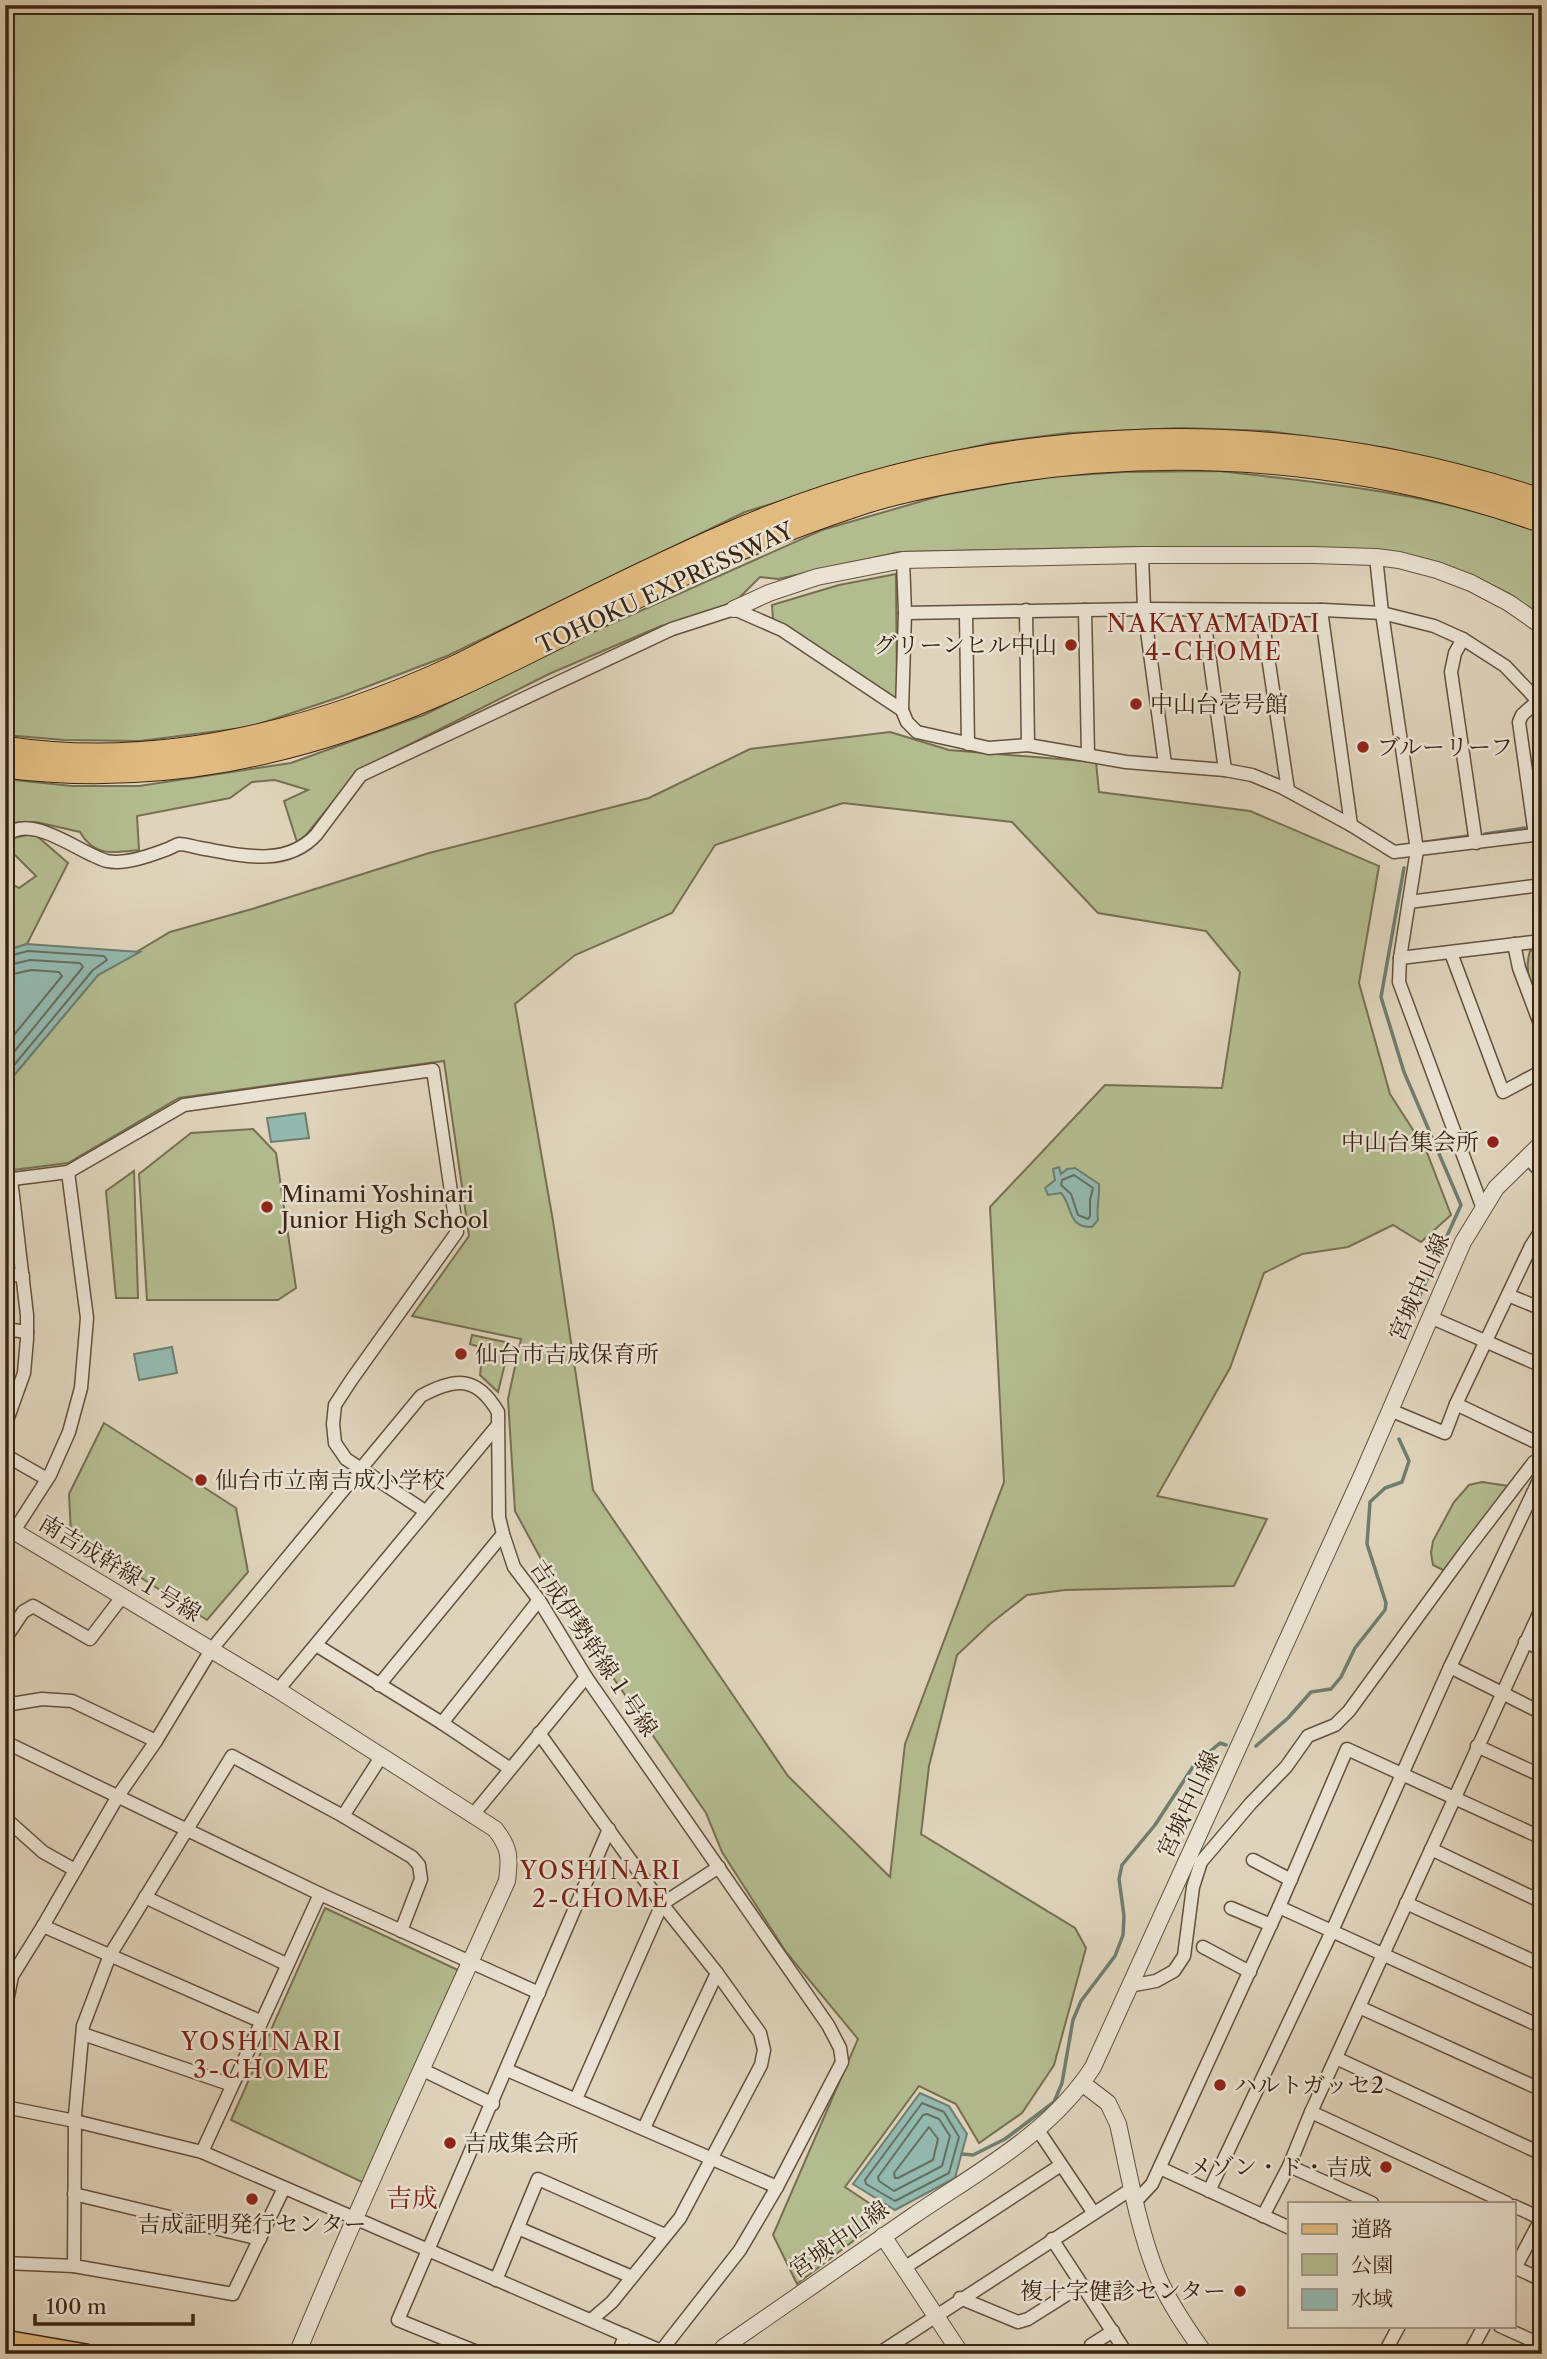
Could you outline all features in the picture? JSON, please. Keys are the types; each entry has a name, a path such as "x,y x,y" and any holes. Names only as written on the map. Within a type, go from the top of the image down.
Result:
{"highway":[{"name":"TOHOKU EXPRESSWAY","path":"5,748 81,755 146,754 226,743 330,716 461,665 673,560 791,509 859,485 911,472 1031,450 1143,440 1254,443 1315,449 1440,472 1542,501"},
{"name":"TOHOKU EXPRESSWAY","path":"5,766 45,771 139,772 226,762 321,739 439,694 689,571 779,533 902,492 1028,467 1089,460 1187,457 1308,466 1431,487 1542,521"}],"main road":[{"path":"5,2340 86,2354"}],"street":[{"path":"1142,555 1144,609 1165,764"},
{"path":"5,837 11,831 38,829 107,861 116,862 162,852 180,844 259,858 287,855 316,835 361,775 672,629 734,609 769,593 817,577 903,560 1142,555 1376,557 1437,570 1471,583 1509,603 1542,626"},
{"path":"1376,557 1417,850 1400,958 1399,982 1483,1209"},
{"path":"903,560 905,614 902,710 907,722 917,732 989,748 1028,745 1126,762 1225,770 1252,775 1288,790 1394,852 1538,834 1519,722 1522,715 1540,701 1505,666 1463,639 1434,626 1382,613 1321,610 1026,610 905,614"},
{"path":"734,609 782,630 902,710"},
{"path":"1026,610 1028,745"},
{"path":"1085,610 1088,755"},
{"path":"1203,610 1225,770"},
{"path":"1261,610 1288,790"},
{"path":"1321,610 1351,825"},
{"path":"966,614 968,744"},
{"path":"1463,639 1455,653 1451,672 1476,843"},
{"path":"1409,902 1542,885"},
{"path":"1400,958 1542,941"},
{"path":"1514,944 1519,968 1542,1029"},
{"path":"1451,953 1503,1093 1542,1071"},
{"path":"5,1426 24,1373 27,1332 23,1276 10,1217 8,1179 68,1172 184,1105 433,1070 457,1232 335,1405 333,1424 335,1443 346,1459 425,1511"},
{"name":"宮城中山線","path":"718,2354 724,2347 1038,2130 1082,2083 1093,2067 1229,1770 1463,1242 1496,1188 1542,1143"},
{"path":"1527,1157 1542,1173"},
{"path":"5,1545 10,1528 47,1479 69,1432 81,1388 87,1318 68,1172"},
{"path":"1390,1410 1445,1433 1508,1295 1536,1248 1542,1229"},
{"path":"5,1274 23,1276"},
{"path":"1508,1295 1542,1309"},
{"path":"1430,1317 1542,1366"},
{"path":"5,1329 27,1332"},
{"name":"吉成伊勢幹線１号線","path":"5,2064 7,2001 12,1976 118,1796 156,1741 211,1650 421,1396 457,1382 474,1385 490,1399 498,1412 499,1517 514,1567 539,1600 586,1677 828,2025 840,2048 842,2062 778,2186 740,2250 665,2352"},
{"path":"5,1383 20,1385"},
{"path":"1456,1404 1542,1445"},
{"path":"278,1690 497,1426"},
{"path":"5,1455 47,1479"},
{"path":"1129,1986 1156,1981 1174,1971 1184,1956 1193,1887 1201,1862 1286,1767 1308,1736 1335,1726 1349,1711 1456,1563 1534,1462 1542,1465"},
{"path":"1209,2191 1332,1931 1450,1667 1542,1474"},
{"name":"南吉成幹線１号線","path":"10,1528 278,1690 495,1829 505,1842 509,1859 507,1881 354,2218 297,2354"},
{"path":"379,1685 503,1534"},
{"path":"5,1639 23,1612 33,1606 90,1639 122,1597"},
{"path":"442,1723 539,1600"},
{"path":"1263,2216 1289,2165 1542,1607"},
{"path":"1525,1642 1542,1649"},
{"path":"316,1645 509,1768"},
{"path":"1450,1667 1542,1713"},
{"path":"472,1816 586,1677"},
{"path":"5,1705 42,1699 72,1700 156,1741"},
{"path":"539,1733 662,1904 760,2033 764,2050 761,2066 680,2218 612,2302 591,2320"},
{"path":"5,1742 320,1894 540,1993"},
{"path":"1477,1746 1542,1776"},
{"path":"878,2354 1093,2212 1152,2184 1250,1972 1347,1749 1542,1838"},
{"path":"74,2266 75,2120 83,2026 110,1955 232,1756 412,1857 419,1865 421,1879 401,1931"},
{"path":"343,1816 381,1757"},
{"path":"5,1818 43,1853 75,1870"},
{"path":"482,2354 398,2320 609,1829"},
{"path":"1431,1850 1542,1902"},
{"path":"1253,1860 1291,1880"},
{"path":"576,2099 662,1904 719,1867"},
{"path":"202,2152 320,1894"},
{"path":"145,1897 286,1964"},
{"path":"1406,1903 1542,1965"},
{"path":"1279,1907 1542,2027"},
{"path":"1231,1908 1271,1925"},
{"path":"43,1926 260,2021"},
{"path":"1203,1947 1250,1972"},
{"path":"644,2128 717,1973"},
{"path":"1359,2007 1542,2090"},
{"path":"83,2034 232,2085"},
{"path":"1336,2058 1542,2154"},
{"path":"423,2070 493,2104"},
{"path":"507,2070 778,2186"},
{"path":"1082,2083 1112,2109 1146,2242 1158,2276 1173,2305 1205,2354"},
{"path":"5,2107 75,2120 202,2152 665,2352"},
{"path":"1311,2112 1505,2202"},
{"path":"1038,2130 1093,2212"},
{"path":"904,2268 1061,2165"},
{"path":"1289,2165 1370,2202"},
{"path":"1160,2168 1288,2227"},
{"path":"496,2280 538,2179 665,2235"},
{"path":"5,2263 74,2266 233,2294 284,2188"},
{"path":"75,2194 260,2239"},
{"path":"1516,2207 1541,2219 1516,2264"},
{"path":"518,2228 632,2277"},
{"path":"883,2236 961,2354"},
{"path":"1052,2239 1127,2354"},
{"path":"1516,2269 1542,2280"},
{"path":"960,2298 1018,2322 1028,2319 1082,2284"},
{"path":"1384,2354 1398,2328"},
{"path":"1469,2354 1483,2328"},
{"path":"1504,2328 1542,2345"},
{"path":"1091,2346 1112,2331"},
{"path":"618,2354 625,2335"}],"green space":[{"path":"5,5 1542,5 1542,489 1479,470 1387,448 1269,431 1181,428 1067,433 991,443 903,463 745,512 447,656 340,697 250,727 140,741 64,740 5,735"},
{"path":"1218,471 1423,499 1542,533 1542,619 1510,594 1462,572 1321,549 1141,547 899,552 778,579 760,577 730,607 661,626 549,674 359,770 306,835 297,842 284,801 308,790 275,780 252,782 230,798 137,816 139,850 105,852 91,846 80,832 36,822 5,825 5,779 72,786 139,786 291,763 424,715 575,640 822,530 943,495 1045,477 1124,472"},
{"path":"896,574 897,697 892,697 773,619 772,605 839,585"},
{"path":"890,732 949,750 1096,762 1099,792 1250,811 1379,866 1359,983 1390,1094 1426,1150 1451,1215 1421,1242 1393,1225 1348,1247 1302,1254 1264,1273 1230,1368 1157,1496 1267,1519 1234,1586 1065,1590 1027,1595 957,1655 929,1766 921,1834 1075,1928 1086,1948 1054,2065 1022,2113 979,2143 956,2104 919,2086 845,2187 887,2215 797,2284 773,2235 858,2039 786,1952 722,1852 706,1813 575,1622 515,1511 508,1399 521,1339 412,1316 469,1236 444,1061 179,1098 68,1163 5,1171 5,1086 98,975 170,932 429,853 649,798 750,749","holes":["843,803 1012,822 1098,913 1206,931 1240,972 1222,1088 1105,1085 990,1207 1004,1482 905,1744 890,1877 788,1776 593,1490 553,1221 515,1004 575,955 672,913 715,845"]},
{"path":"37,836 68,863 27,944 5,951 5,882 19,888 36,876 6,846 13,838"},
{"path":"1542,949 1542,1013 1530,982 1528,959 1530,951"},
{"path":"253,1129 276,1153 296,1288 278,1300 147,1300 139,1174 191,1133"},
{"path":"134,1171 138,1298 116,1298 106,1191"},
{"path":"472,1335 510,1343 498,1392 480,1375 483,1348 470,1344"},
{"path":"104,1423 236,1508 248,1572 207,1620 71,1533 69,1494"},
{"path":"1482,1482 1509,1486 1445,1571 1433,1565 1433,1541 1454,1502 1469,1485"},
{"path":"325,1908 458,1970 364,2183 231,2120"}],"water":[{"path":"27,944 140,952 98,975 5,1086 5,951"},
{"path":"305,1113 309,1138 271,1142 267,1118"},
{"path":"1059,1167 1061,1174 1067,1169 1075,1168 1099,1184 1098,1220 1092,1227 1078,1224 1074,1220 1061,1193 1048,1195 1045,1188 1055,1180 1053,1169"},
{"path":"172,1347 177,1373 139,1380 134,1354"},
{"path":"920,2093 949,2106 967,2134 955,2178 895,2210 853,2184"}],"waterway":[{"path":"1485,834 1525,828"},
{"path":"1419,843 1468,836"},
{"path":"1404,868 1381,997 1404,1072 1461,1205 1417,1302"},
{"path":"1256,1746 1288,1718 1311,1692 1331,1689 1341,1677 1355,1648 1385,1610 1386,1603 1367,1544 1370,1502 1385,1488 1402,1482 1409,1461 1399,1439"},
{"path":"962,2154 973,2155 1005,2139 1054,2102 1062,2083 1073,2020 1081,2001 1115,1956 1123,1935 1124,1916 1119,1879 1122,1865 1155,1825 1194,1765 1220,1743 1226,1745"}],"place":[{"name":"グリーンヒル中山","path":"1071,645"},
{"name":"中山台壱号館","path":"1136,704"},
{"name":"ブルーリーフ","path":"1363,747"},
{"name":"中山台集会所","path":"1493,1142"},
{"name":"Minami Yoshinari Junior High School","path":"267,1207"},
{"name":"仙台市吉成保育所","path":"461,1354"},
{"name":"仙台市立南吉成小学校","path":"201,1480"},
{"name":"ハルトガッセ2","path":"1220,2085"},
{"name":"吉成集会所","path":"450,2143"},
{"name":"メゾン・ド・吉成","path":"1386,2167"},
{"name":"吉成証明発行センター","path":"252,2199"},
{"name":"複十字健診センター","path":"1240,2291"}],"district":[{"name":"NAKAYAMADAI 4-CHOME","path":"1214,638"},
{"name":"YOSHINARI 2-CHOME","path":"601,1885"},
{"name":"YOSHINARI 3-CHOME","path":"262,2056"},
{"name":"吉成","path":"412,2198"}]}
